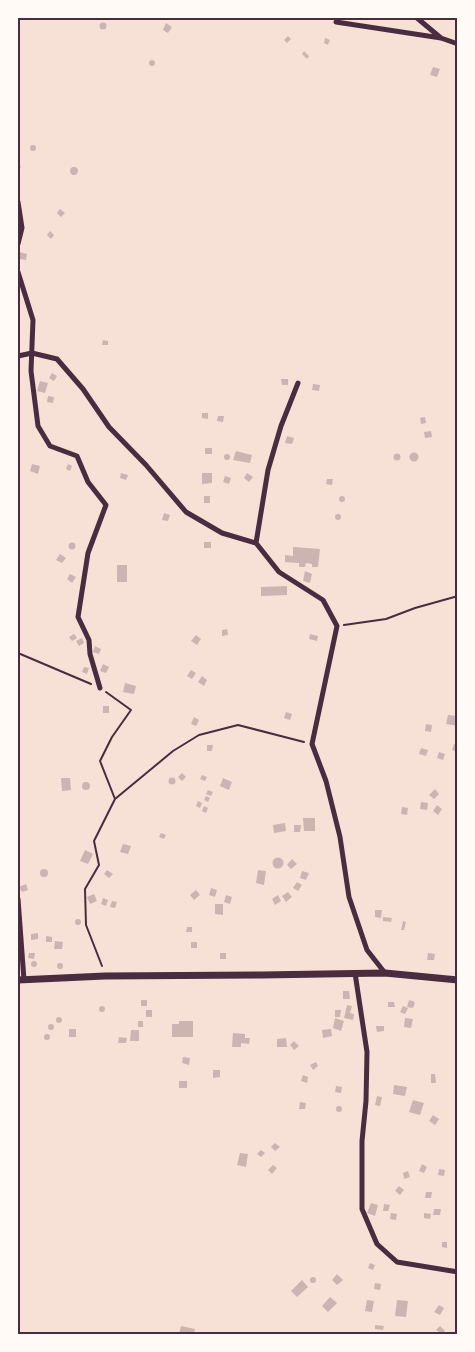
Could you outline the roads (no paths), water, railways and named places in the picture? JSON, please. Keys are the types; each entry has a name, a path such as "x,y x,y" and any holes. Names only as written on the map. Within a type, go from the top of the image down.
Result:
{"street":[{"path":"417,18 441,38"},
{"path":"336,22 441,38 458,44"},
{"path":"18,202 22,228 18,244"},
{"path":"18,272 33,320 31,371 38,426 50,446 77,456 88,482 106,505 88,553 78,617 89,640 90,654 100,688"},
{"path":"18,356 32,353 57,359 83,389 109,427 146,465 186,512 222,533 256,543 279,572 323,600 337,626 312,744 326,781 338,827 349,897 367,950 385,973"},
{"path":"256,543 268,470 281,426 298,382"},
{"path":"18,899 21,980 105,976 385,973 458,980"},
{"path":"355,974 367,1052 366,1101 362,1141 362,1209 377,1244 397,1262 458,1272"}]}
